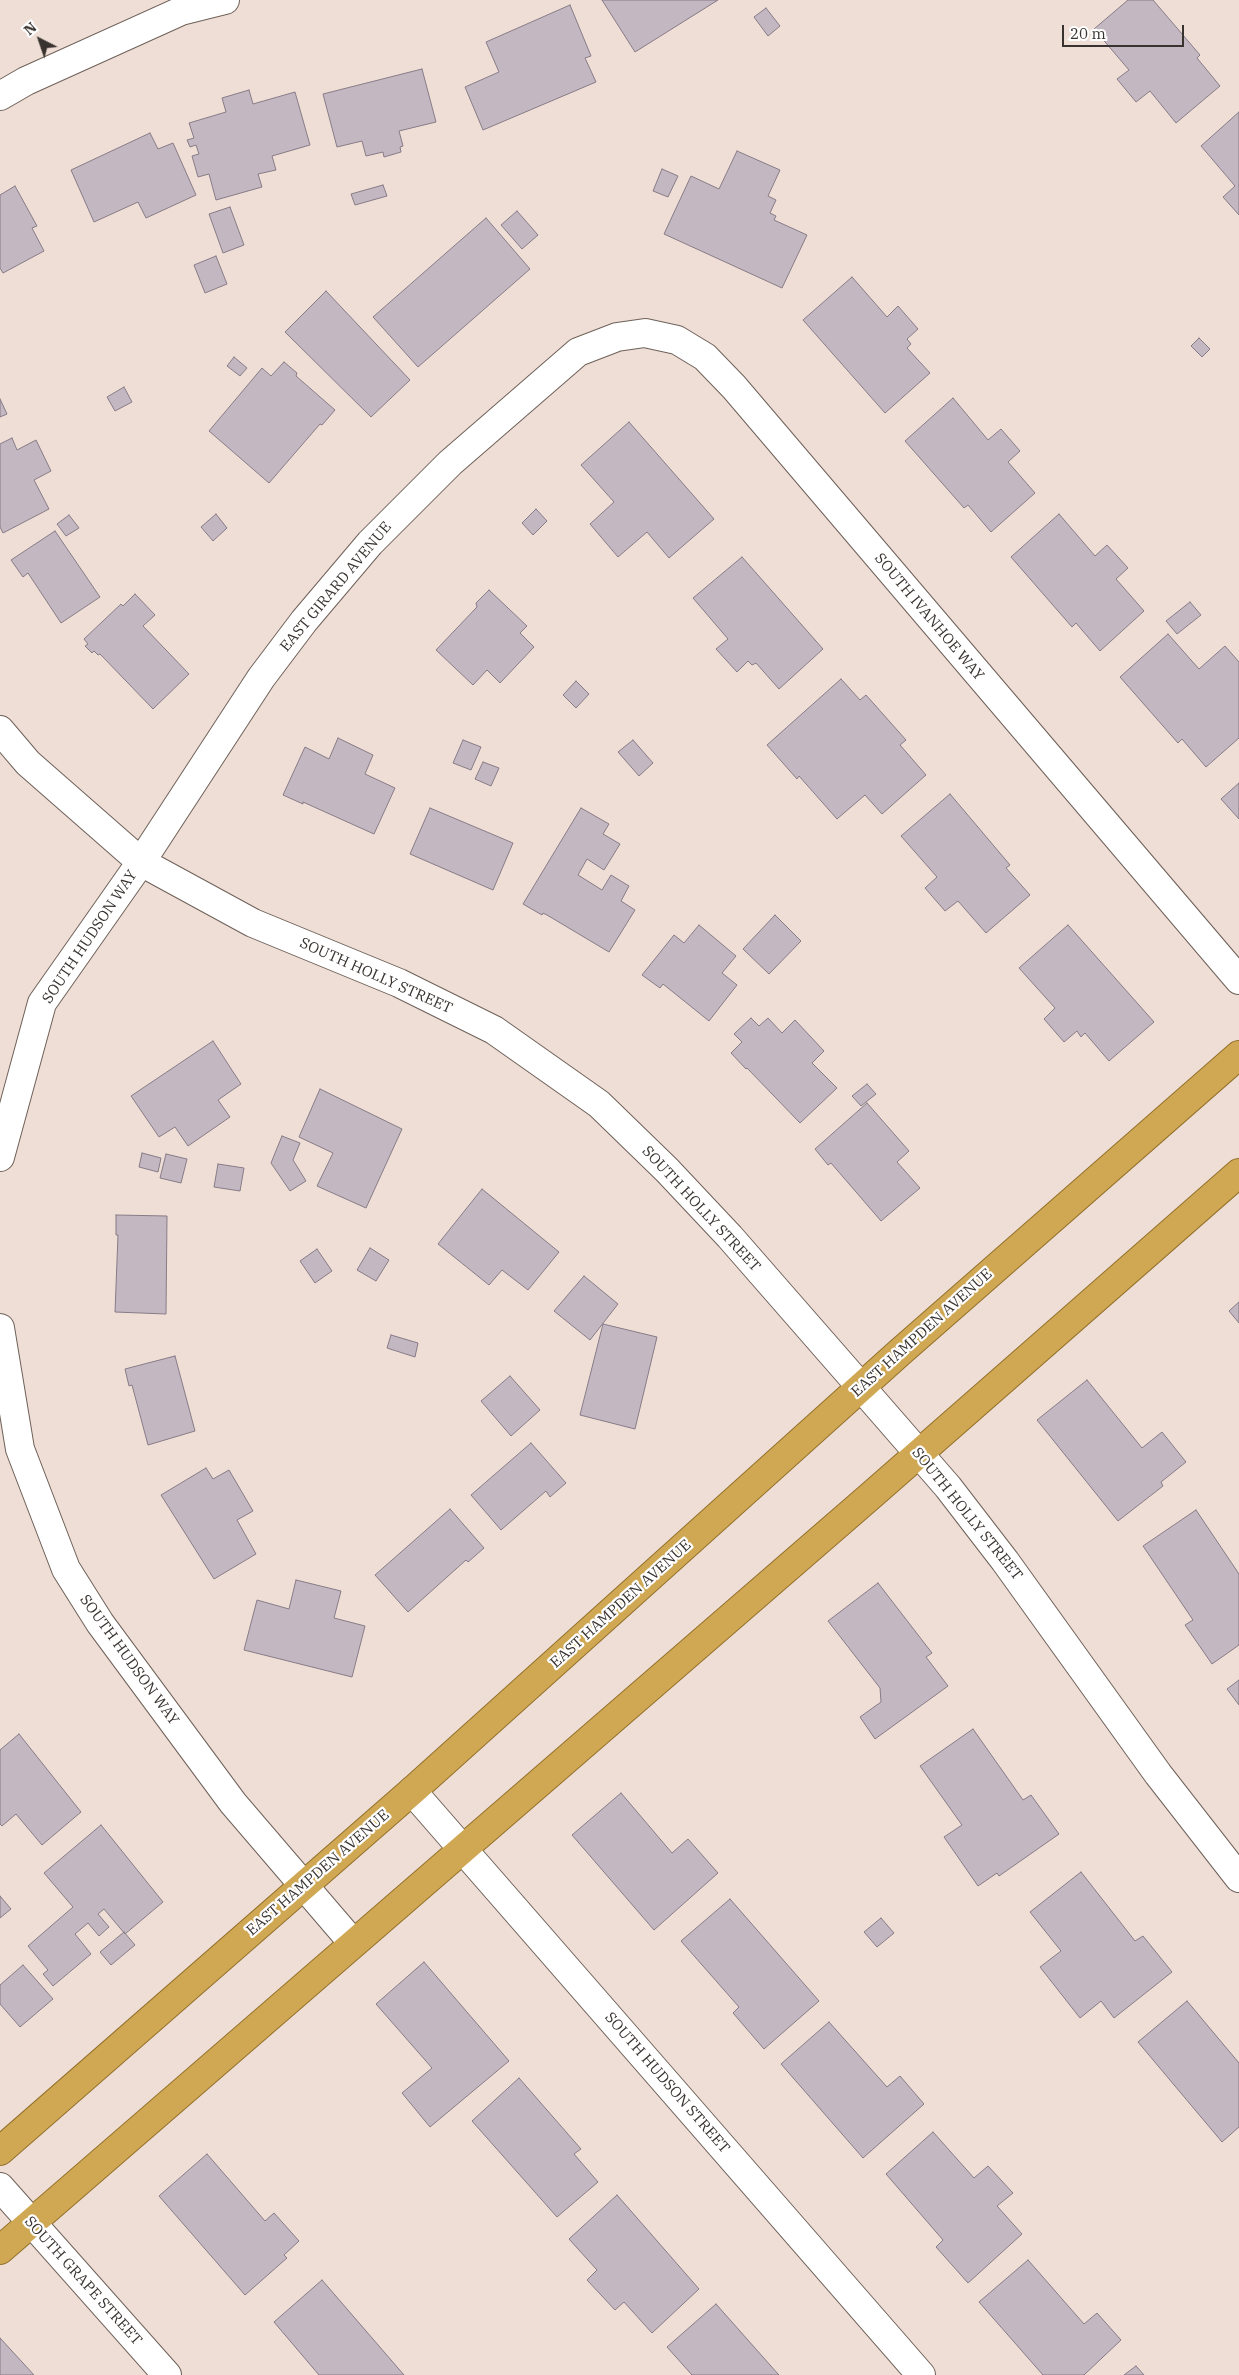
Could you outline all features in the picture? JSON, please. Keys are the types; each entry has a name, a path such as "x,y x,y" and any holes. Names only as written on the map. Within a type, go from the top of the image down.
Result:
{"highway":[{"name":"EAST HAMPDEN AVENUE","path":"0,2151 412,1791 861,1387 1239,1055"},
{"path":"0,2250 1239,1173"}],"street":[{"path":"0,96 26,81 181,11 225,0"},
{"name":"SOUTH IVANHOE WAY","path":"578,352 617,337 645,333 677,340 705,357 740,395 1239,980"},
{"name":"EAST GIRARD AVENUE","path":"141,862 261,678 304,621 370,543 450,463 578,352"},
{"name":"SOUTH HOLLY STREET","path":"0,730 28,763 141,862 253,923 399,983 494,1030 599,1104 668,1170 730,1237 948,1487 1014,1572 1158,1774 1239,1878"},
{"name":"SOUTH HUDSON WAY","path":"0,1156 42,1003 141,862"},
{"name":"SOUTH HUDSON WAY","path":"0,1328 20,1449 66,1569 100,1623 233,1803 353,1943"},
{"name":"SOUTH HUDSON STREET","path":"412,1791 921,2375"},
{"name":"SOUTH GRAPE STREET","path":"0,2187 167,2375"}],"building":[{"path":"602,0 718,0 635,52"},
{"path":"1128,0 1153,0 1200,55 1197,58 1220,86 1176,123 1150,91 1136,102 1117,79 1129,70 1094,29"},
{"path":"570,5 591,56 585,58 596,82 483,130 465,87 499,72 486,42"},
{"path":"766,8 780,26 768,36 754,17"},
{"path":"422,69 436,122 399,131 403,146 400,147 401,152 384,157 383,152 366,156 362,141 337,147 323,94"},
{"path":"249,90 253,104 295,92 310,145 272,156 276,170 258,174 262,187 216,200 209,174 198,177 192,156 199,154 196,145 190,147 187,140 194,138 189,123 226,112 222,98"},
{"path":"1239,112 1239,215 1223,197 1235,186 1201,146"},
{"path":"150,133 158,149 173,143 196,195 146,218 138,202 94,222 71,170"},
{"path":"737,151 780,170 768,196 776,200 770,213 776,216 774,220 807,235 782,288 664,234 691,176 719,189"},
{"path":"662,169 678,176 668,197 653,191"},
{"path":"383,185 387,196 355,205 351,194"},
{"path":"15,186 37,226 32,228 44,251 3,273 0,268 0,195"},
{"path":"230,207 244,245 223,253 209,214"},
{"path":"517,211 538,235 522,249 501,225"},
{"path":"486,218 530,269 418,367 373,317"},
{"path":"216,256 227,284 205,293 194,265"},
{"path":"852,277 887,317 898,306 918,329 907,339 911,344 907,348 930,373 885,413 803,320"},
{"path":"326,291 410,380 371,417 285,332"},
{"path":"1199,338 1210,349 1202,357 1191,346"},
{"path":"234,357 247,368 240,376 227,366"},
{"path":"284,362 297,373 296,376 335,410 322,425 320,424 269,483 209,431 262,368 271,376"},
{"path":"124,387 132,402 115,411 107,397"},
{"path":"953,398 988,440 1001,429 1020,451 1008,462 1035,493 991,532 968,505 964,508 905,441"},
{"path":"0,399 7,414 0,417"},
{"path":"629,422 714,519 669,558 647,532 618,557 590,524 614,502 581,465"},
{"path":"12,438 17,450 36,440 51,471 34,480 49,509 3,533 0,527 0,444"},
{"path":"536,509 547,521 533,535 522,523"},
{"path":"216,514 227,528 213,541 201,527"},
{"path":"1059,514 1095,556 1107,545 1128,568 1116,579 1144,611 1100,651 1076,623 1072,627 1011,557"},
{"path":"69,515 79,528 66,536 57,524"},
{"path":"55,531 100,597 61,623 28,573 23,577 11,560"},
{"path":"742,557 823,649 779,689 756,663 752,665 748,661 737,672 716,649 728,639 693,598"},
{"path":"489,590 527,626 520,633 534,647 500,683 487,670 473,685 436,650 477,607 476,603"},
{"path":"135,594 155,615 143,626 189,674 153,709 100,654 98,655 94,651 92,653 85,646 88,644 84,639 121,604 123,606"},
{"path":"1190,602 1201,615 1177,634 1166,621"},
{"path":"1168,634 1199,669 1225,646 1239,662 1239,738 1206,767 1182,739 1178,743 1120,677"},
{"path":"841,679 860,700 866,695 906,740 900,745 926,775 882,814 865,795 837,819 799,776 797,779 767,745"},
{"path":"576,681 589,694 576,708 563,695"},
{"path":"338,738 373,755 365,774 395,788 374,834 283,795 305,747 329,759"},
{"path":"463,740 481,747 471,770 453,763"},
{"path":"633,740 653,763 639,776 618,752"},
{"path":"483,762 499,768 491,786 475,779"},
{"path":"1239,783 1239,819 1221,799"},
{"path":"950,794 1010,865 1006,868 1030,895 986,933 958,901 945,911 925,888 937,877 901,836"},
{"path":"430,808 513,843 493,890 410,854"},
{"path":"581,808 609,824 603,834 620,844 604,870 587,859 578,875 602,890 611,875 629,886 621,901 635,910 609,952 547,915 543,913 542,915 523,904"},
{"path":"775,915 801,941 769,974 743,949"},
{"path":"699,925 736,956 722,973 737,985 709,1021 663,984 660,988 642,975 674,935 684,943"},
{"path":"1068,925 1154,1022 1109,1061 1085,1033 1081,1037 1077,1031 1064,1042 1044,1019 1055,1008 1019,968"},
{"path":"751,1018 759,1026 768,1018 782,1033 795,1020 824,1051 812,1063 837,1088 800,1123 731,1053 742,1042 734,1034"},
{"path":"213,1041 241,1084 218,1100 230,1117 188,1146 175,1127 159,1137 131,1096"},
{"path":"867,1084 876,1094 861,1106 852,1096"},
{"path":"320,1089 402,1129 366,1208 317,1186 333,1153 299,1137"},
{"path":"867,1103 909,1151 897,1162 920,1188 881,1221 831,1163 828,1165 815,1149"},
{"path":"282,1136 300,1143 293,1160 306,1181 290,1191 271,1163"},
{"path":"142,1153 161,1158 158,1172 139,1167"},
{"path":"166,1154 187,1159 181,1183 160,1178"},
{"path":"218,1164 244,1168 240,1191 214,1187"},
{"path":"482,1189 559,1252 528,1290 502,1270 489,1285 438,1244"},
{"path":"116,1215 167,1216 166,1314 115,1312 118,1235 116,1235"},
{"path":"370,1248 389,1260 376,1281 357,1270"},
{"path":"317,1249 332,1271 315,1283 300,1261"},
{"path":"584,1276 618,1304 590,1340 554,1311"},
{"path":"1239,1302 1239,1323 1229,1311"},
{"path":"603,1324 657,1337 635,1429 580,1415"},
{"path":"391,1335 418,1343 415,1357 387,1348"},
{"path":"175,1356 195,1431 148,1445 132,1385 129,1386 125,1369"},
{"path":"510,1376 540,1410 511,1436 481,1401"},
{"path":"1087,1380 1142,1448 1162,1432 1186,1462 1161,1482 1163,1486 1118,1521 1037,1420"},
{"path":"531,1443 566,1483 550,1497 546,1491 501,1530 471,1495"},
{"path":"206,1468 213,1479 229,1470 253,1511 237,1520 256,1554 214,1579 161,1495"},
{"path":"450,1509 484,1548 468,1562 466,1560 408,1612 375,1575"},
{"path":"1196,1510 1239,1574 1239,1645 1212,1664 1185,1625 1193,1620 1143,1546"},
{"path":"296,1580 341,1591 334,1618 365,1626 352,1677 244,1650 257,1600 289,1609"},
{"path":"878,1583 932,1653 926,1657 948,1686 875,1739 860,1717 881,1702 880,1688 828,1621"},
{"path":"1239,1680 1239,1705 1227,1689"},
{"path":"973,1729 1023,1800 1031,1795 1059,1834 999,1876 997,1873 978,1886 944,1837 962,1825 920,1766"},
{"path":"19,1734 81,1812 42,1845 16,1814 2,1826 0,1824 0,1750"},
{"path":"621,1793 672,1853 688,1839 718,1873 654,1930 572,1835"},
{"path":"101,1825 163,1902 125,1934 104,1909 98,1914 109,1927 99,1936 88,1923 75,1934 91,1954 53,1986 43,1974 48,1970 28,1946 73,1907 44,1873"},
{"path":"1081,1872 1135,1941 1143,1936 1172,1972 1114,2018 1101,2001 1080,2018 1040,1967 1061,1951 1030,1912"},
{"path":"0,1896 11,1909 0,1918"},
{"path":"730,1899 819,2001 764,2049 733,2013 739,2007 681,1941"},
{"path":"881,1918 894,1933 877,1947 864,1932"},
{"path":"124,1932 135,1945 111,1965 100,1952"},
{"path":"424,1962 509,2061 430,2127 402,2093 432,2068 376,2004"},
{"path":"23,1965 53,1999 20,2027 0,2004 0,1985"},
{"path":"1187,2001 1239,2063 1239,2127 1222,2142 1138,2042"},
{"path":"829,2022 887,2087 900,2076 924,2104 863,2158 781,2064"},
{"path":"519,2078 581,2149 574,2154 598,2182 557,2217 472,2121"},
{"path":"933,2132 974,2178 988,2166 1013,2193 997,2206 1022,2234 968,2283 936,2247 943,2240 886,2174"},
{"path":"207,2154 265,2221 274,2213 299,2241 284,2255 287,2258 245,2295 159,2196"},
{"path":"617,2195 699,2289 652,2333 624,2302 615,2310 587,2280 597,2270 569,2239"},
{"path":"1028,2260 1084,2324 1097,2313 1121,2340 1084,2375 1043,2375 979,2302"},
{"path":"322,2280 404,2375 319,2375 274,2322"},
{"path":"716,2304 779,2375 692,2375 667,2347"},
{"path":"0,2338 34,2375 0,2375"},
{"path":"1136,2366 1144,2375 1124,2375"}]}
